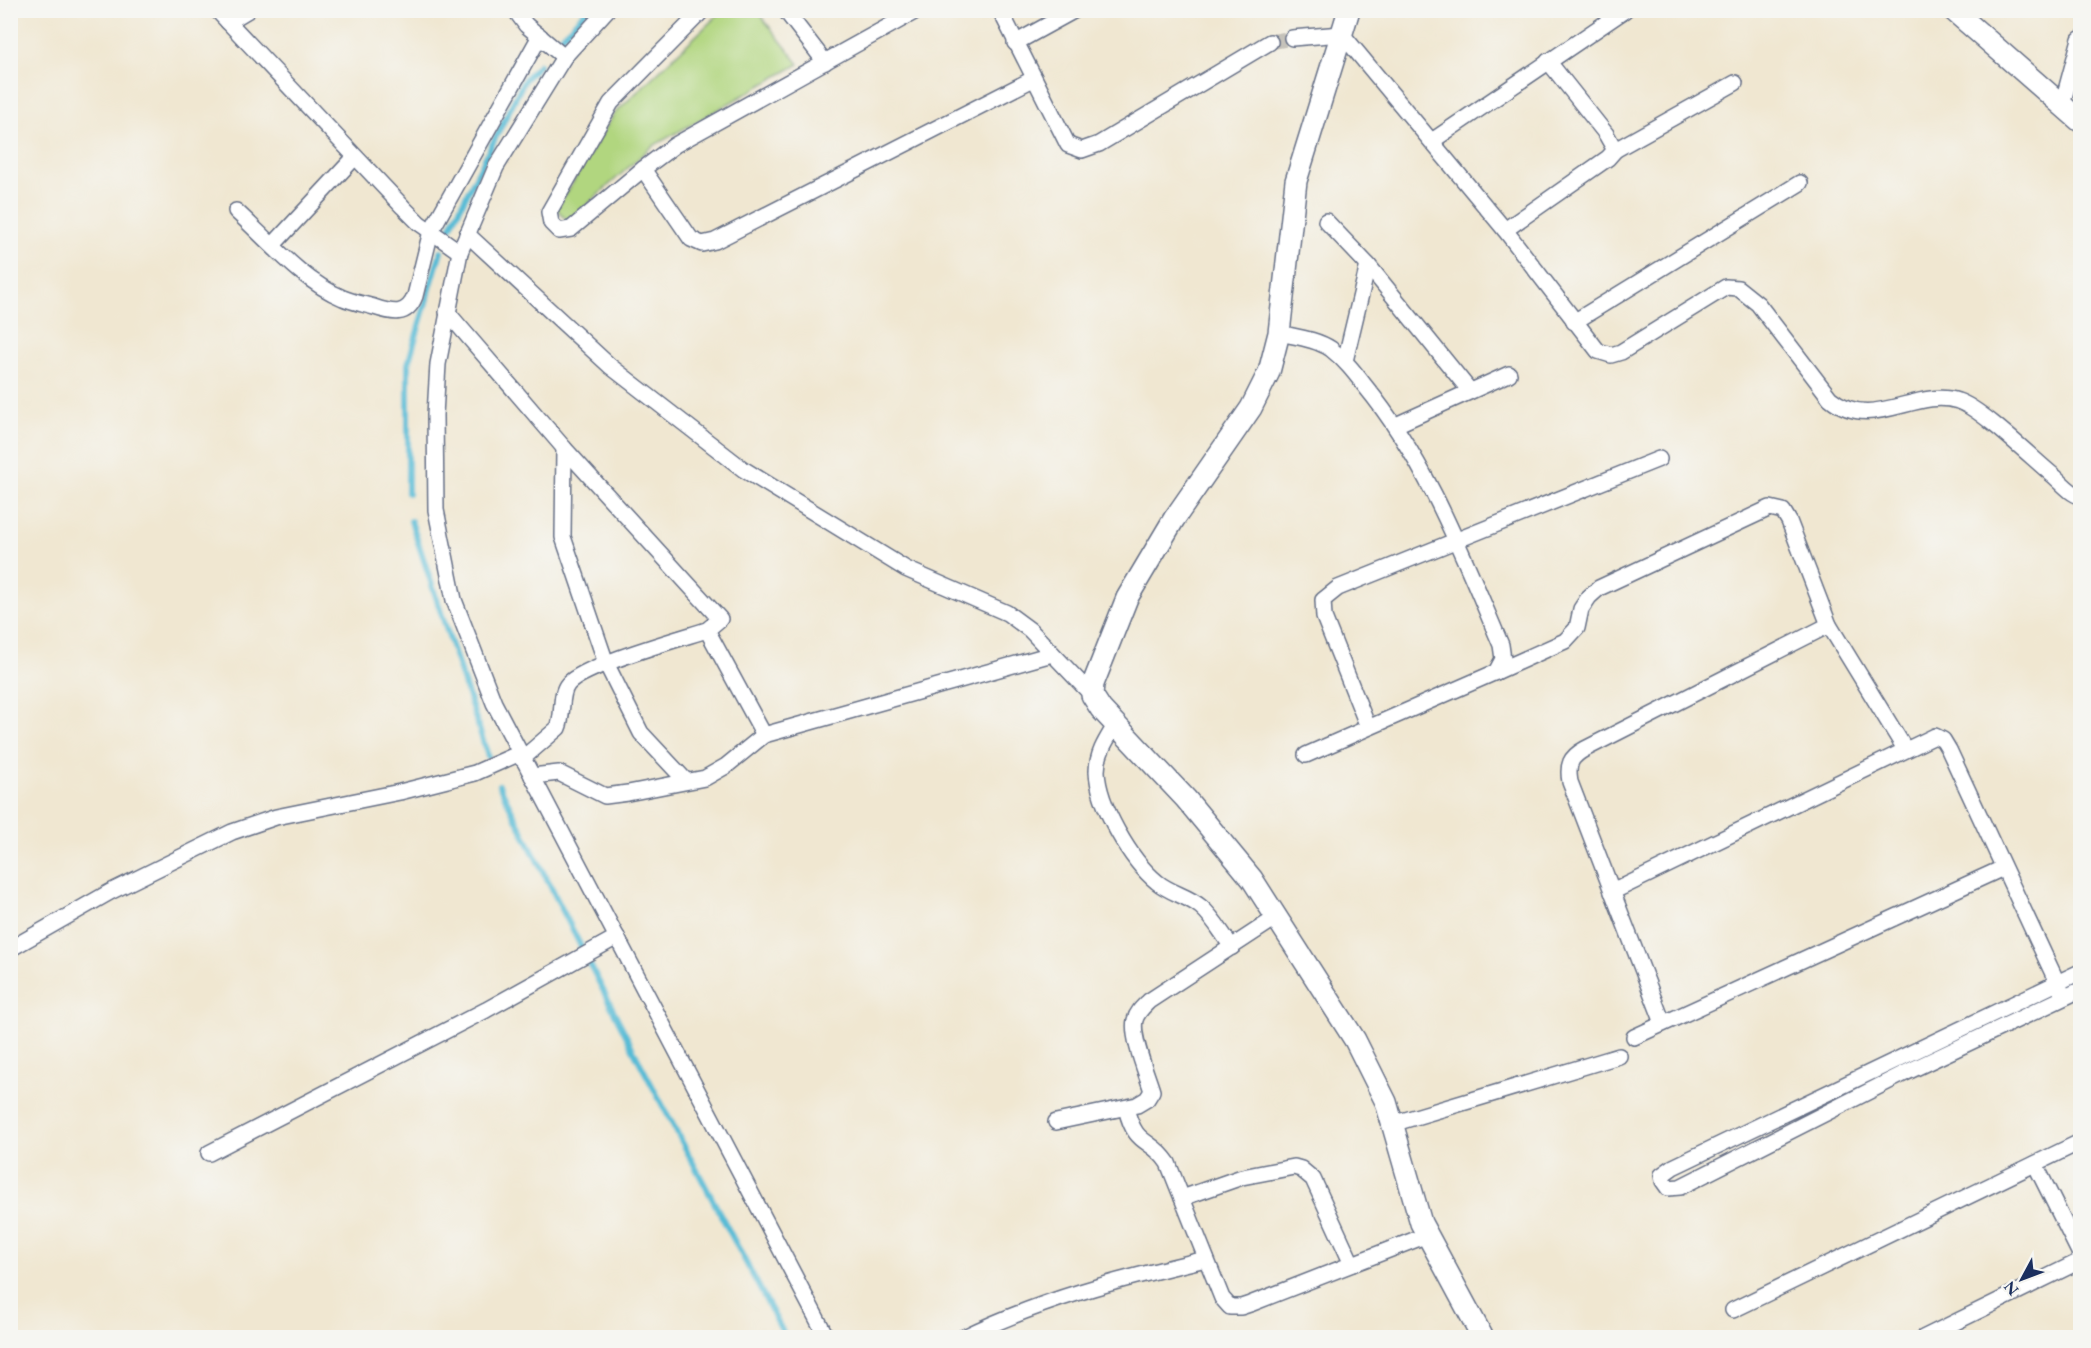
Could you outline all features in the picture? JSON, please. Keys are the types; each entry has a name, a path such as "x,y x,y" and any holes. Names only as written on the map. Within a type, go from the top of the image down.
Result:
{"street":[{"path":"217,10 403,207 460,252"},
{"path":"228,22 248,10"},
{"path":"515,10 526,25 564,57"},
{"path":"607,10 564,57 506,148 460,252 438,364 435,416 436,510 454,600 494,703 827,1338"},
{"path":"704,10 611,103 549,212 551,223 559,231 571,229 675,145 918,10"},
{"path":"785,10 825,62"},
{"path":"1000,10 1068,145 1082,150 1099,144 1270,42"},
{"path":"1015,43 1075,10"},
{"path":"1092,694 1093,684 1127,598 1174,519 1251,408 1269,372 1279,333 1296,181 1349,10"},
{"path":"1432,141 1625,10"},
{"path":"1953,10 2080,121"},
{"path":"1292,38 1342,34"},
{"path":"1342,34 1505,230 1598,351 1611,355 1621,352 1726,287 1738,288 1758,304 1830,398 1841,407 1852,412 1867,412 1942,399 1955,400 1978,413 2080,496"},
{"path":"236,211 329,291 343,298 395,314 405,311 411,305 431,231 540,36"},
{"path":"2062,105 2080,39"},
{"path":"1548,61 1606,134 1615,150"},
{"path":"643,169 691,239 702,243 715,241 1033,79"},
{"path":"1505,230 1608,158 1615,150 1735,83"},
{"path":"273,245 356,157"},
{"path":"1574,322 1800,183"},
{"path":"1326,221 1368,265 1470,391"},
{"path":"467,234 602,359 666,412 742,469 906,569 1007,613 1030,630 1092,694 1116,724 1220,838 1252,879 1371,1068 1392,1124 1415,1204 1427,1235 1483,1338"},
{"path":"1345,361 1368,265"},
{"path":"10,949 110,892 232,832 276,816 400,792 475,773 521,756 558,728 564,691 568,684 606,663 707,630 720,619 564,448 447,312"},
{"path":"1279,333 1314,341 1329,348 1345,361 1396,425 1456,540 1501,645 1503,659 1496,672"},
{"path":"1396,425 1509,374"},
{"path":"564,448 563,537 606,663 641,733 686,781"},
{"path":"1368,727 1324,617 1323,600 1338,588 1659,459"},
{"path":"1305,755 1565,641 1577,628 1581,609 1599,588 1770,508 1783,511 1789,521 1828,625 1905,749"},
{"path":"1663,1023 1570,782 1568,768 1573,756 1828,625"},
{"path":"707,630 764,735"},
{"path":"532,776 559,773 605,796 705,778 726,766 764,735 1052,654"},
{"path":"1116,724 1100,751 1097,770 1100,787 1119,834 1133,857 1147,873 1172,892 1200,907 1232,947"},
{"path":"1612,892 1935,736 1943,740 2056,984 2065,998"},
{"path":"1634,1036 2003,868"},
{"path":"1056,1122 1126,1108 1147,1099 1152,1091 1136,1036 1134,1022 1138,1012 1149,1001 1277,917"},
{"path":"209,1153 575,962 617,937"},
{"path":"2080,972 1673,1167 1662,1174 1663,1181 1668,1188 1680,1187 1894,1078 2080,990"},
{"path":"1392,1124 1619,1056"},
{"path":"1126,1108 1135,1134 1162,1154 1168,1163 1222,1298 1230,1307 1240,1307 1427,1235"},
{"path":"1733,1310 2080,1142"},
{"path":"2035,1164 2080,1254"},
{"path":"1182,1198 1242,1177 1294,1167 1301,1169 1312,1179 1352,1264"},
{"path":"962,1338 1040,1303 1085,1289 1206,1259"},
{"path":"1923,1338 2080,1261"}],"green space":[{"path":"722,11 757,11 799,64 651,147 568,222 557,209 614,114"}],"waterway":[{"path":"557,42 587,10"},
{"path":"449,230 525,79 539,65"},
{"path":"408,493 408,364 441,251"},
{"path":"411,521 488,756"},
{"path":"499,785 638,1059 786,1338"}],"tunnel":[{"path":"1270,42 1292,38"}]}
